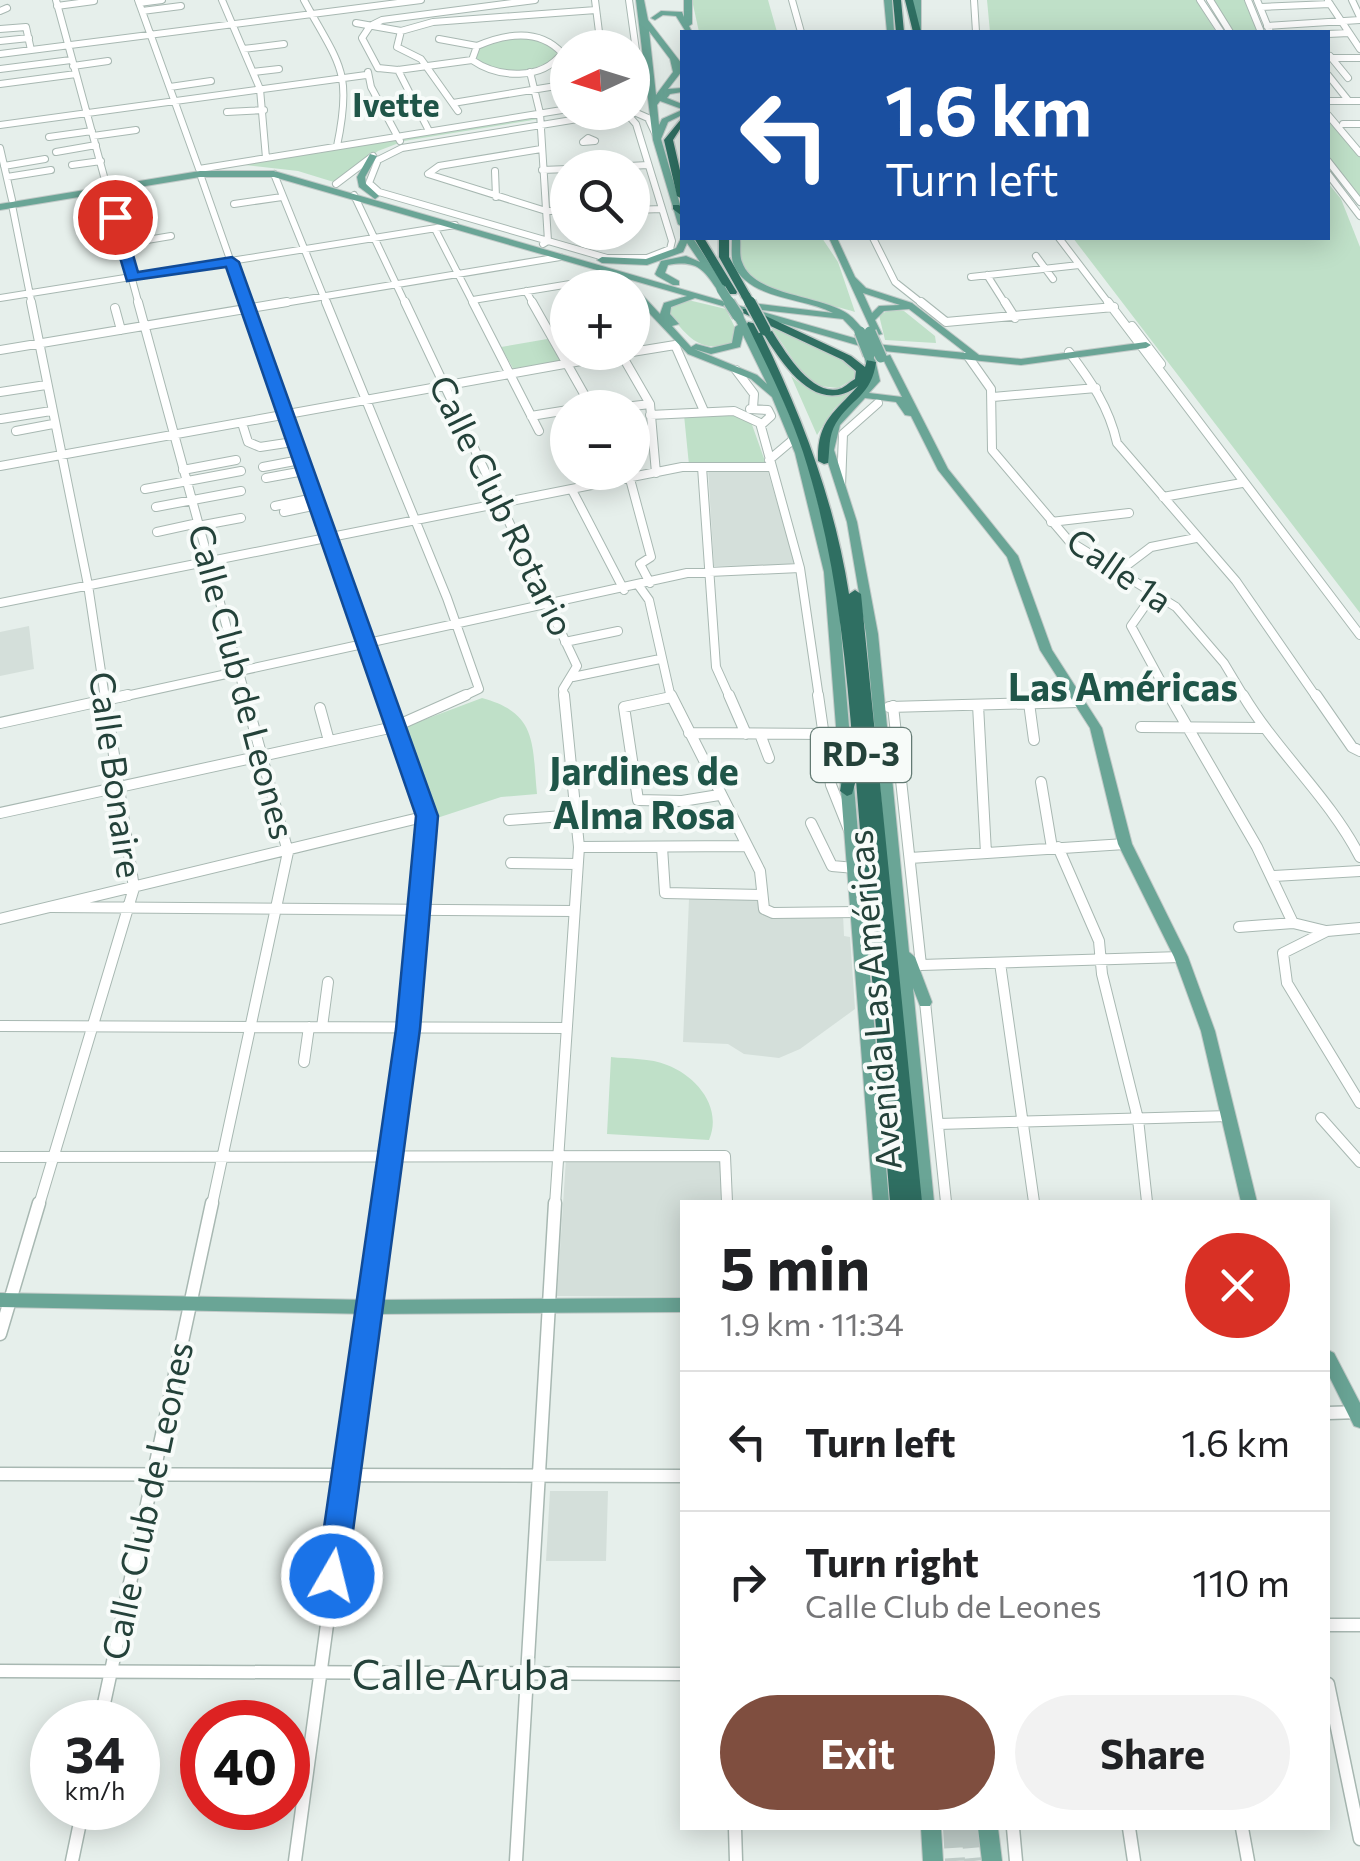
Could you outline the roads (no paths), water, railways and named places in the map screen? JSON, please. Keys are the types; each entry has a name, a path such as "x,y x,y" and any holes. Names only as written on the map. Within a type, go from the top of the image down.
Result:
{"highway":[{"path":"892,0 896,30"},
{"path":"908,0 908,30"},
{"path":"908,0 917,30"},
{"path":"680,124 668,140 680,188"},
{"name":"RD-3","path":"695,240 726,291 748,314 824,461 845,534 860,620 914,1200"},
{"name":"RD-3","path":"724,240 724,256 802,429 830,509 846,596 899,1200"},
{"path":"748,314 847,358 862,370 860,380 850,388 834,392 809,387 748,314"},
{"path":"824,461 822,441 828,424 866,386 877,358"},
{"path":"847,791 858,730"}],"main road":[{"path":"640,0 662,44 680,67"},
{"path":"649,30 649,19 662,0"},
{"path":"679,0 688,28"},
{"path":"688,0 688,28"},
{"path":"917,0 918,30"},
{"path":"649,19 660,14 680,14 688,28"},
{"path":"652,106 678,70 673,58"},
{"path":"650,88 657,140 679,210"},
{"path":"680,90 667,92 662,99 680,109"},
{"path":"657,140 664,121 680,111"},
{"path":"373,156 361,176 362,185 375,196"},
{"path":"0,205 200,171 270,168 545,243 566,257 600,270"},
{"path":"200,171 274,174 705,294"},
{"path":"566,257 647,262 674,254 693,240"},
{"path":"694,240 706,269 726,291"},
{"path":"736,240 736,255 754,282 845,312 869,333"},
{"path":"833,240 871,320"},
{"path":"833,240 853,279 877,358 896,380 928,444 962,496"},
{"path":"566,257 748,314 874,347 1020,362 1141,343"},
{"path":"706,269 686,260 670,261 660,270 666,280 748,314 870,342 974,360"},
{"path":"853,279 867,292 909,305 974,360"},
{"path":"860,300 891,297"},
{"path":"720,304 682,298 666,305 666,314 694,346 711,351 726,350 741,341 748,314"},
{"path":"650,307 692,352 765,385 788,422"},
{"path":"877,358 869,333 871,320 882,308 904,308 974,360"},
{"path":"748,314 828,314 869,333"},
{"name":"Avenida Las Américas","path":"748,314 822,522 830,572 881,1200"},
{"path":"914,348 936,346 939,335"},
{"name":"Avenida Las Américas","path":"877,358 869,399 835,424 829,440 862,573 887,707 902,937 926,1200"},
{"path":"869,399 896,380"},
{"path":"896,380 934,464 1012,556 1046,650 1096,728 1125,844 1181,957 1208,1031 1249,1200"},
{"path":"869,399 900,399 910,414"},
{"path":"902,937 925,1002"},
{"path":"5,1300 370,1307 680,1304"},
{"path":"1330,1362 1359,1415"},
{"path":"931,1830 933,1861"},
{"path":"988,1830 992,1861"}],"street":[{"path":"140,5 162,0"},
{"path":"222,0 260,89 266,158"},
{"path":"304,0 345,77 346,102 337,146"},
{"path":"0,54 420,0"},
{"path":"378,68 362,38 370,26 406,14 484,2 535,0"},
{"path":"595,0 598,30"},
{"path":"629,0 633,30"},
{"path":"792,0 800,30"},
{"path":"977,0 979,30"},
{"path":"1200,0 1220,30"},
{"path":"1210,0 1229,30"},
{"path":"1248,0 1260,30"},
{"path":"1278,0 1305,30"},
{"path":"1352,0 1360,18 1343,21 1298,23 1268,29 1259,4 1329,2 1343,21 1360,48"},
{"path":"56,3 94,1"},
{"path":"484,2 501,37"},
{"name":"Calle Club de Leones","path":"56,3 288,852 104,1700"},
{"path":"140,5 181,6"},
{"path":"140,5 427,816 408,1029 317,1676 295,1861"},
{"path":"356,23 401,31 433,22 596,10"},
{"path":"0,29 26,26 31,50"},
{"path":"542,38 556,28"},
{"path":"401,31 397,47 428,66 456,107 550,87"},
{"path":"1330,34 1350,33"},
{"path":"439,40 477,46 501,37 542,38 550,43"},
{"path":"0,42 28,38"},
{"path":"243,49 284,44"},
{"path":"472,60 477,46"},
{"path":"1330,57 1360,58"},
{"path":"1330,58 1348,78"},
{"path":"0,125 366,75 378,68 398,70 472,60 492,71 530,72 550,65"},
{"path":"0,70 108,61"},
{"path":"0,84 73,66"},
{"path":"253,72 279,69"},
{"path":"398,70 430,132"},
{"path":"480,80 492,71"},
{"path":"530,72 540,119 545,243 614,259 656,256 670,248 672,241 650,172"},
{"path":"366,75 401,142"},
{"path":"1330,78 1348,100"},
{"path":"170,87 210,81"},
{"path":"1330,103 1360,101"},
{"path":"1330,106 1360,143"},
{"path":"226,112 264,110"},
{"path":"540,119 550,115"},
{"path":"200,171 337,146 401,142 550,117"},
{"path":"1330,117 1360,153"},
{"path":"336,184 373,156 430,132 550,118"},
{"path":"650,123 657,140"},
{"path":"1343,124 1356,124 1360,133"},
{"path":"50,137 94,137 136,130"},
{"path":"56,152 94,137"},
{"path":"401,142 371,169 372,188 429,209"},
{"name":"Calle Bonaire","path":"0,148 88,585 122,787 134,888 5,1300 0,1334"},
{"path":"542,149 428,171 433,179 550,210"},
{"path":"4,166 45,160"},
{"path":"72,165 101,161"},
{"path":"1330,164 1360,202"},
{"path":"542,170 550,169"},
{"path":"7,177 51,170"},
{"path":"495,171 496,196"},
{"path":"0,813 394,727 476,692 480,686 274,174"},
{"path":"1330,177 1360,216"},
{"name":"Calle Club Rotario","path":"354,195 577,666 563,689 578,847 524,1675 516,1861"},
{"path":"234,204 282,197"},
{"path":"650,209 662,209"},
{"path":"0,298 455,226"},
{"path":"436,228 539,431"},
{"path":"122,244 170,236"},
{"path":"874,240 896,282 946,322 1113,307"},
{"path":"1063,240 1113,307"},
{"path":"1063,240 1360,636"},
{"path":"1036,256 1053,279"},
{"path":"0,342 1,350 566,257"},
{"path":"971,277 1079,265"},
{"path":"987,275 1015,318"},
{"path":"473,300 550,289"},
{"path":"526,291 550,333"},
{"path":"114,308 121,330"},
{"path":"650,349 675,345 704,411"},
{"path":"1070,354 1096,388 1112,420 1117,442 1236,582 1352,747 1360,751"},
{"name":"Calle 1a","path":"974,360 993,397 992,450 1069,540 1161,596 1224,663 1263,728 1334,811 1360,858"},
{"path":"0,466 550,367"},
{"path":"731,367 745,376 754,394 749,410"},
{"path":"0,392 46,385"},
{"path":"993,397 1096,388"},
{"path":"656,473 650,409 749,410"},
{"path":"0,419 51,410"},
{"path":"749,410 761,425 800,568 832,794 852,835"},
{"path":"532,416 550,413"},
{"path":"242,423 248,442 254,446 293,442"},
{"path":"16,430 54,424"},
{"path":"650,474 770,464 795,438"},
{"path":"144,489 236,460"},
{"path":"263,467 300,460"},
{"path":"702,467 716,671 746,734"},
{"path":"185,475 242,471"},
{"path":"266,478 304,471"},
{"path":"1163,497 1242,483"},
{"path":"0,603 582,490"},
{"path":"633,490 652,557 640,565 671,697 760,871 764,909 773,913 858,912"},
{"path":"156,507 241,491"},
{"path":"573,492 624,590"},
{"path":"280,509 316,501"},
{"path":"1051,522 1129,513"},
{"path":"157,532 241,518"},
{"path":"1118,572 1150,547 1196,538"},
{"path":"0,722 709,570 800,568"},
{"path":"1161,596 1144,606 1131,626 1184,727 1274,876 1293,923"},
{"path":"566,642 618,631"},
{"path":"573,677 660,659"},
{"path":"671,697 624,707 640,802 719,795"},
{"path":"921,965 910,858 887,707 1078,702"},
{"path":"1029,703 1034,740"},
{"path":"978,705 986,852"},
{"path":"320,708 329,741"},
{"path":"1141,728 1263,728"},
{"path":"688,734 825,734"},
{"path":"760,734 768,758"},
{"path":"1041,782 1055,848 1092,919 1103,960 1102,974 1138,1119 1147,1200"},
{"path":"509,820 576,815"},
{"path":"0,920 427,816"},
{"path":"811,823 832,866 855,868"},
{"path":"910,858 1125,844"},
{"path":"578,847 747,846"},
{"path":"662,847 665,893 762,895"},
{"path":"511,863 577,864"},
{"path":"1274,876 1360,871"},
{"path":"50,907 574,911"},
{"path":"1239,927 1293,923 1326,932"},
{"path":"1360,928 1326,932 1289,946 1283,953 1284,972 1308,1022 1360,1103"},
{"path":"902,937 921,965"},
{"path":"921,965 1181,957"},
{"path":"1000,963 1034,1200"},
{"path":"304,1062 328,982"},
{"path":"925,1002 946,1200"},
{"path":"0,1026 566,1028"},
{"path":"938,1124 1230,1116"},
{"path":"1321,1118 1360,1162"},
{"path":"0,1156 725,1156 727,1200"},
{"path":"1330,1413 1359,1415"},
{"path":"0,1474 680,1476"},
{"path":"1330,1625 1360,1625"},
{"name":"Calle Aruba","path":"0,1672 317,1676 680,1674"},
{"path":"1330,1694 1360,1839"},
{"path":"72,1861 78,1830"},
{"path":"735,1830 736,1861"},
{"path":"1012,1830 1016,1861"},
{"path":"1129,1830 1134,1861"},
{"path":"1242,1830 1248,1861"}],"tunnel":[{"path":"953,1830 955,1861"},
{"path":"971,1830 974,1861"}],"district":[{"name":"Ivette","path":"396,106"},
{"name":"Las Américas","path":"1123,688"},
{"name":"Jardines de Alma Rosa","path":"644,794"}]}
